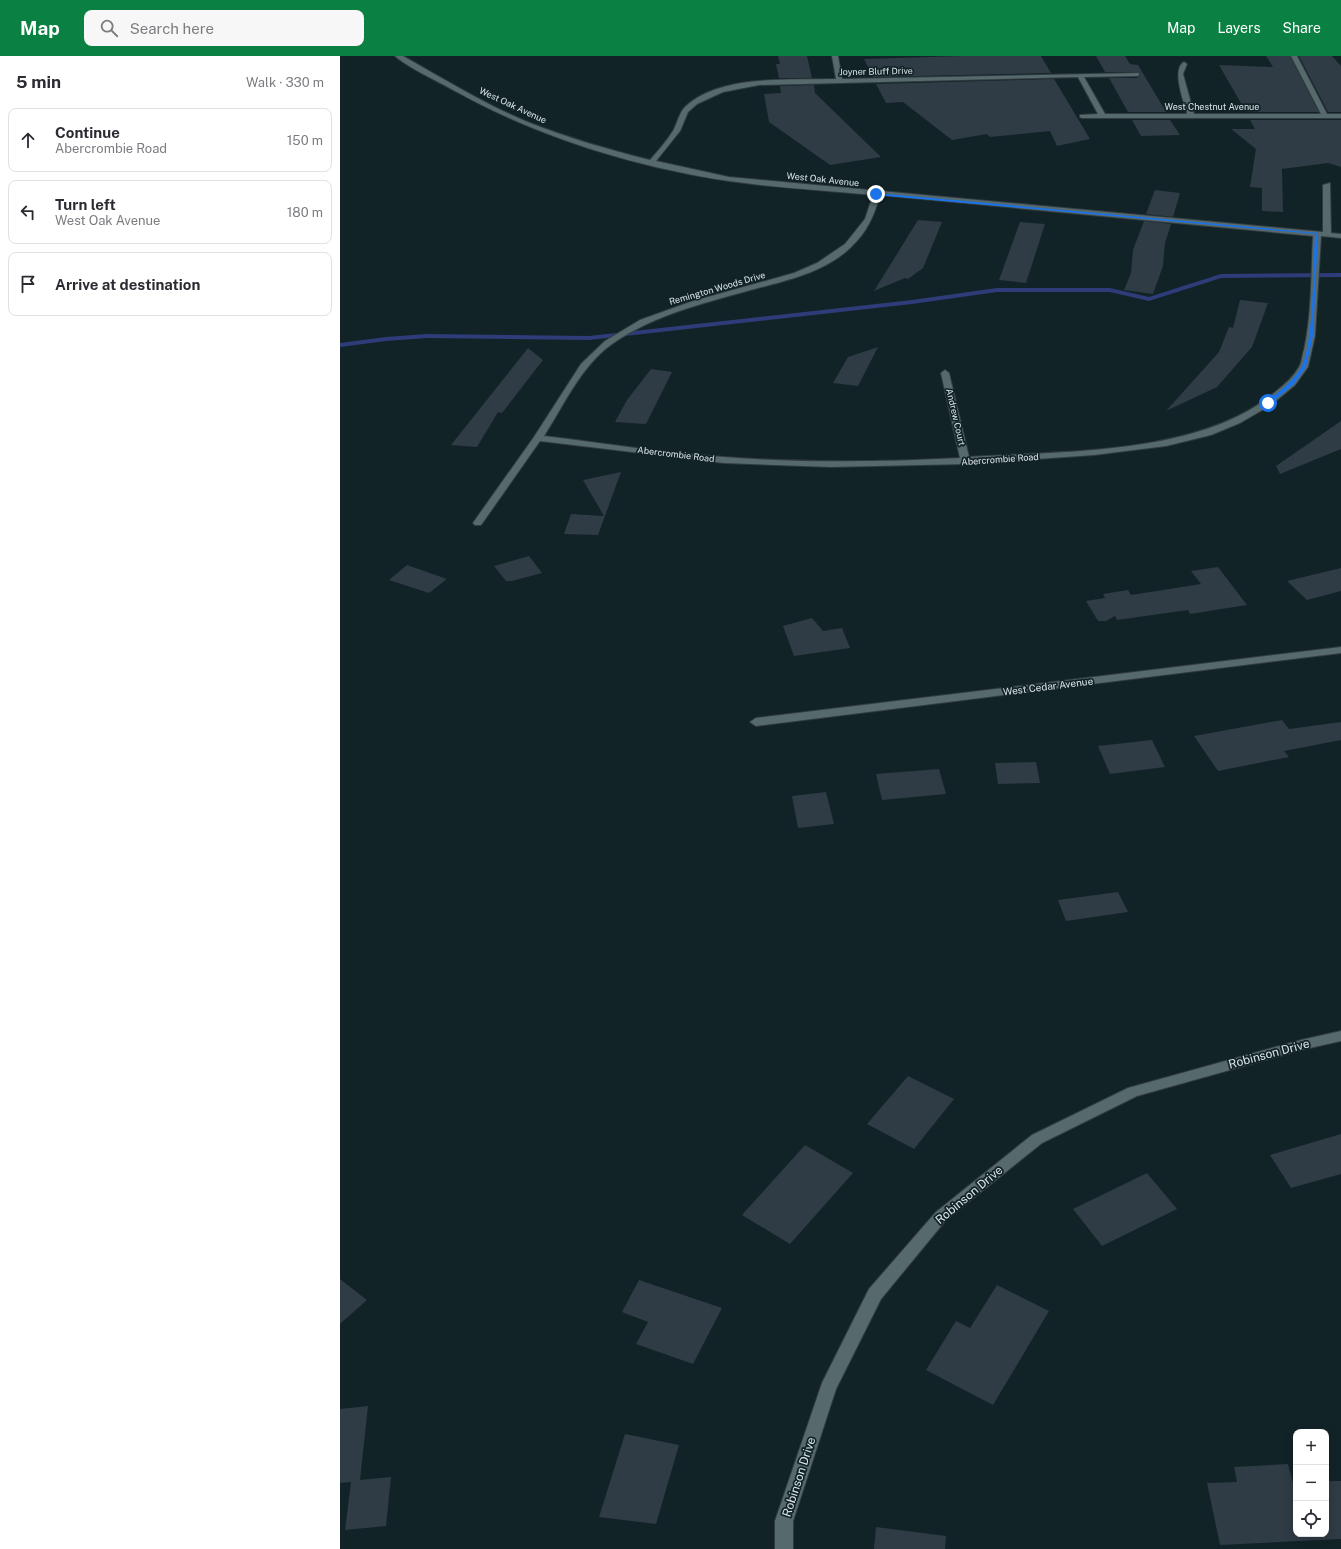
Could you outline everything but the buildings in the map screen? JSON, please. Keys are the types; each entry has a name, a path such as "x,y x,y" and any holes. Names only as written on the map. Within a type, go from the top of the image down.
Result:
{"street":[{"name":"West Oak Avenue","path":"398,56 485,104 527,123 603,149 652,163 729,179 876,194 1341,236"},
{"path":"835,56 839,80"},
{"path":"1294,56 1325,116"},
{"path":"1184,64 1180,74 1191,115"},
{"name":"Joyner Bluff Drive","path":"652,163 680,125 686,110 696,101 710,94 759,83 1137,74"},
{"path":"1080,75 1102,115"},
{"name":"West Chestnut Avenue","path":"1082,116 1341,116"},
{"path":"1326,234 1327,185"},
{"name":"Remington Woods Drive","path":"478,523 538,438 584,366 608,343 643,322 692,304 797,275 820,265 848,246 869,219 876,194"},
{"name":"Abercrombie Road","path":"538,438 724,460 831,464 965,461 1094,452 1166,442 1208,433 1237,421 1268,403 1292,383 1304,367 1311,336 1317,233"},
{"name":"Andrew Court","path":"945,372 965,461"},
{"name":"West Cedar Avenue","path":"756,722 1341,650"},
{"name":"Robinson Drive","path":"784,1549 784,1521 828,1388 875,1294 941,1216 1037,1138 1133,1092 1301,1045 1341,1036"}],"waterway":[{"path":"340,345 386,339 427,336 589,338 912,302 997,290 1110,290 1149,299 1221,276 1341,275"}],"route":[{"path":"876,194 1317,233 1311,336 1304,367 1292,383 1268,403"}]}
